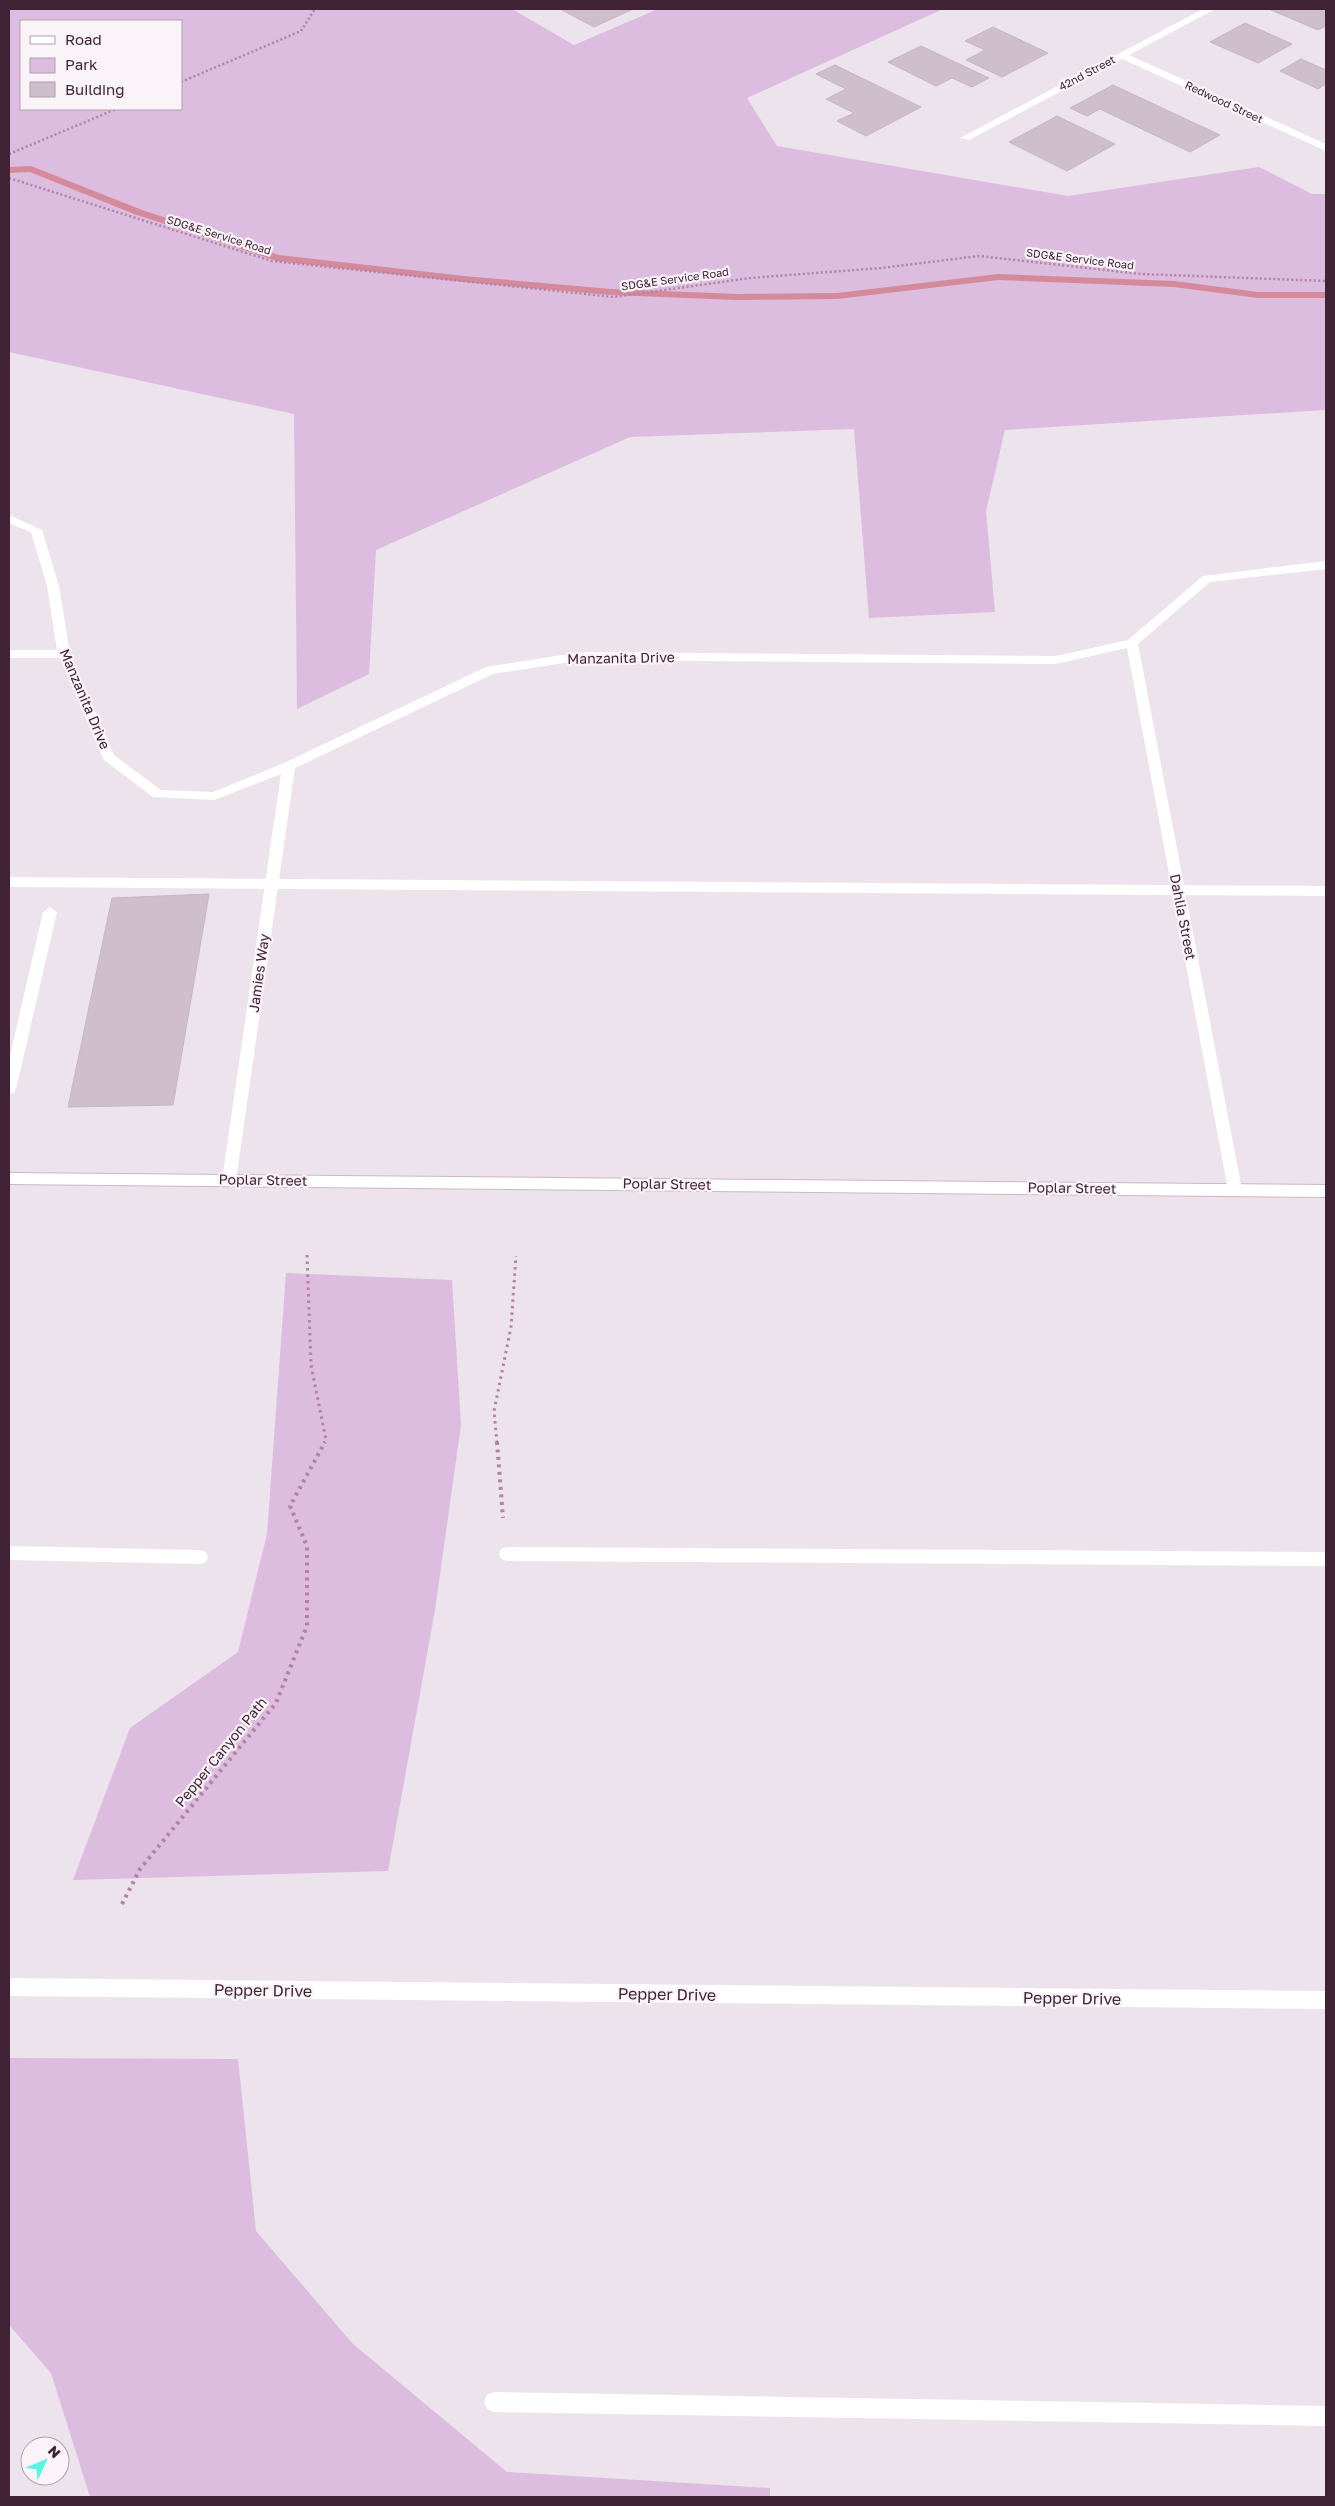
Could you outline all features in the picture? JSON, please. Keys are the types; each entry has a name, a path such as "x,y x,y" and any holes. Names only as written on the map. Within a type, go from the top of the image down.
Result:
{"street":[{"name":"42nd Street","path":"965,138 1210,9"},
{"name":"Redwood Street","path":"1121,55 1326,148"},
{"name":"Manzanita Drive","path":"9,519 36,530 53,586 64,654 109,757 158,794 214,796 289,766 490,670 582,656 1056,660 1132,643 1207,579 1326,566"},
{"name":"Dahlia Street","path":"1132,643 1235,1190"},
{"path":"9,654 64,654"},
{"name":"Jamies Way","path":"229,1180 289,766"},
{"path":"9,882 1177,888 1326,891"},
{"path":"9,1089 50,912"},
{"name":"Poplar Street","path":"9,1178 1326,1191"},
{"path":"9,1553 200,1557"},
{"path":"507,1554 1326,1559"},
{"name":"Pepper Drive","path":"9,1987 1326,2000"},
{"path":"494,2402 1326,2416"}],"path":[{"path":"182,82 301,31 315,9"},
{"path":"9,154 114,110"},
{"name":"SDG&E Service Road","path":"9,178 272,261 614,297 750,278 881,268 979,256 1140,274 1326,281"},
{"name":"Pepper Canyon Path","path":"122,1904 140,1869 276,1703 307,1626 308,1546 290,1506 326,1440 311,1365 307,1255"},
{"path":"507,1554 494,1411 511,1327 516,1256"}],"green space":[{"path":"9,9 512,9 574,45 658,9 943,9 747,98 777,146 1068,196 1259,167 1312,194 1326,194 1326,410 1005,430 986,511 995,612 869,618 854,429 630,437 376,550 369,674 297,709 294,414 9,352"},
{"path":"286,1273 452,1280 461,1425 435,1610 388,1871 73,1880 130,1728 238,1652 267,1534"},
{"path":"9,2058 238,2059 256,2231 353,2344 507,2472 770,2488 770,2497 90,2497 51,2373 9,2325"}],"building":[{"path":"560,9 633,9 594,27"},
{"path":"1326,9 1326,26 1318,30 1271,10"},
{"path":"1245,23 1292,44 1258,63 1210,42"},
{"path":"993,27 1048,53 1002,77 966,60 985,50 965,41"},
{"path":"921,46 989,78 972,87 952,78 936,86 888,62"},
{"path":"1301,59 1326,70 1326,84 1318,89 1280,71"},
{"path":"835,65 921,107 866,136 837,121 854,113 826,99 846,89 816,74"},
{"path":"1113,85 1220,135 1190,152 1100,109 1087,116 1070,108"},
{"path":"1057,116 1115,144 1067,171 1009,142"},
{"path":"209,894 173,1105 68,1107 112,898"}],"waterway":[{"path":"9,170 31,169 138,212 277,258 464,279 611,292 737,297 837,296 998,277 1174,284 1258,295 1326,295"}]}
